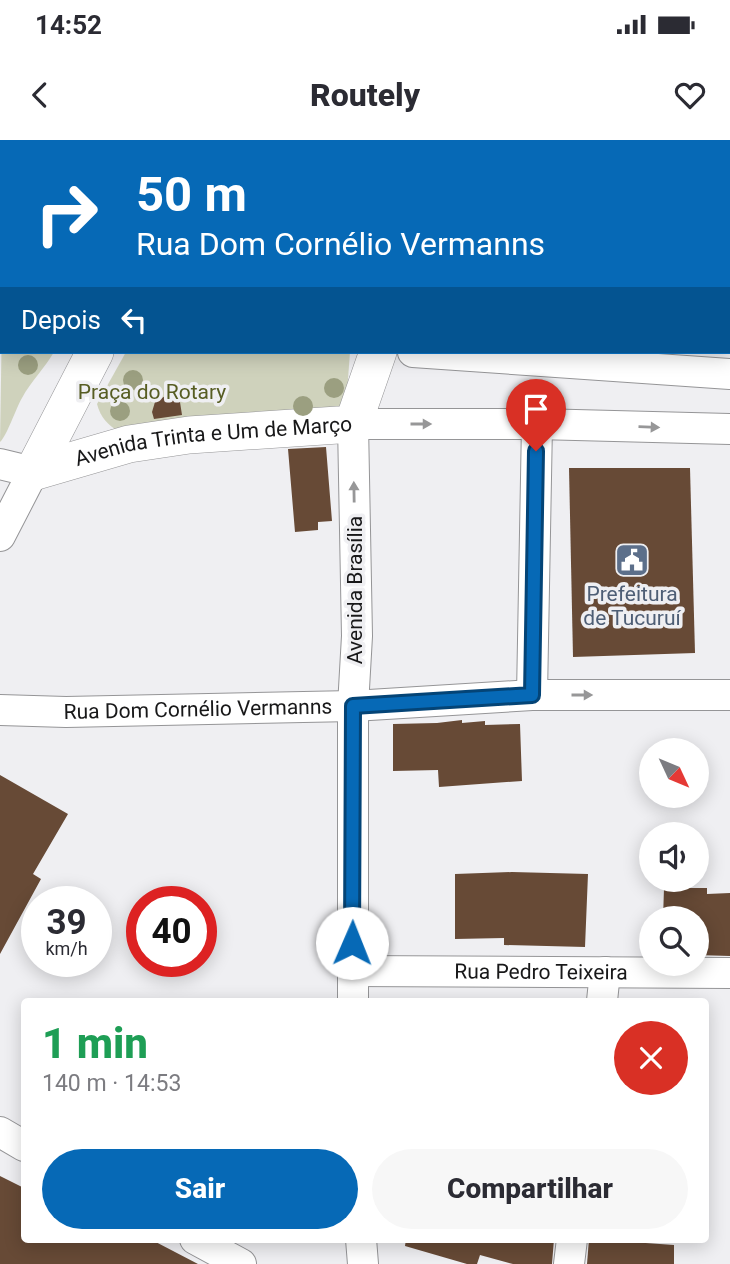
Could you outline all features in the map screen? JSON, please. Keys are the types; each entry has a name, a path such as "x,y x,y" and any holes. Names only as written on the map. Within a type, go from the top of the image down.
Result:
{"main road":[{"path":"16,468 94,354"},
{"name":"Avenida Brasília","path":"353,424 377,354"},
{"name":"Avenida Trinta e Um de Março","path":"16,468 128,444 189,435 353,424"}],"street":[{"path":"491,354 530,355 730,374"},
{"name":"Avenida Trinta e Um de Março","path":"353,424 537,424 730,429"},
{"name":"Avenida Brasília","path":"353,424 357,635 353,706 353,998"},
{"path":"532,695 537,424"},
{"path":"0,536 16,468"},
{"name":"Rua Dom Cornélio Vermanns","path":"0,710 66,712 353,706 532,695 730,695"},
{"name":"Rua Pedro Teixeira","path":"352,971 604,987 730,972"},
{"path":"0,1132 21,1144"},
{"path":"202,1243 241,1264"},
{"path":"361,1243 363,1264"},
{"path":"569,1264 572,1243"}],"green space":[{"path":"1,354 53,354 26,392 0,442"},
{"name":"Praça do Rotary","path":"125,354 350,354 346,406 119,432 105,420 97,404"}],"building":[{"path":"167,395 180,402 182,415 154,419 152,412 155,402"},
{"path":"326,447 332,521 318,522 318,530 295,532 288,449"},
{"name":"Prefeitura de Tucuruí","path":"569,468 690,468 695,653 573,657"},
{"path":"462,720 462,723 485,721 485,725 520,724 522,781 439,787 438,770 393,771 393,724"},
{"path":"0,775 68,814 33,874 41,879 37,886 21,886 21,916 0,954"},
{"path":"455,874 588,874 585,947 504,945 504,938 455,939"},
{"path":"664,892 730,893 730,956 709,955 709,906 663,906"},
{"path":"0,1176 21,1186 21,1243 158,1243 198,1264 0,1264"},
{"path":"405,1243 554,1243 552,1264 513,1264 480,1255 477,1264 467,1264 405,1246"},
{"path":"589,1243 674,1245 674,1264 587,1264"}],"place":[{"name":"Prefeitura de Tucuruí","path":"632,560"}],"route":[{"path":"352,943 353,706 532,695 536,451"}]}
